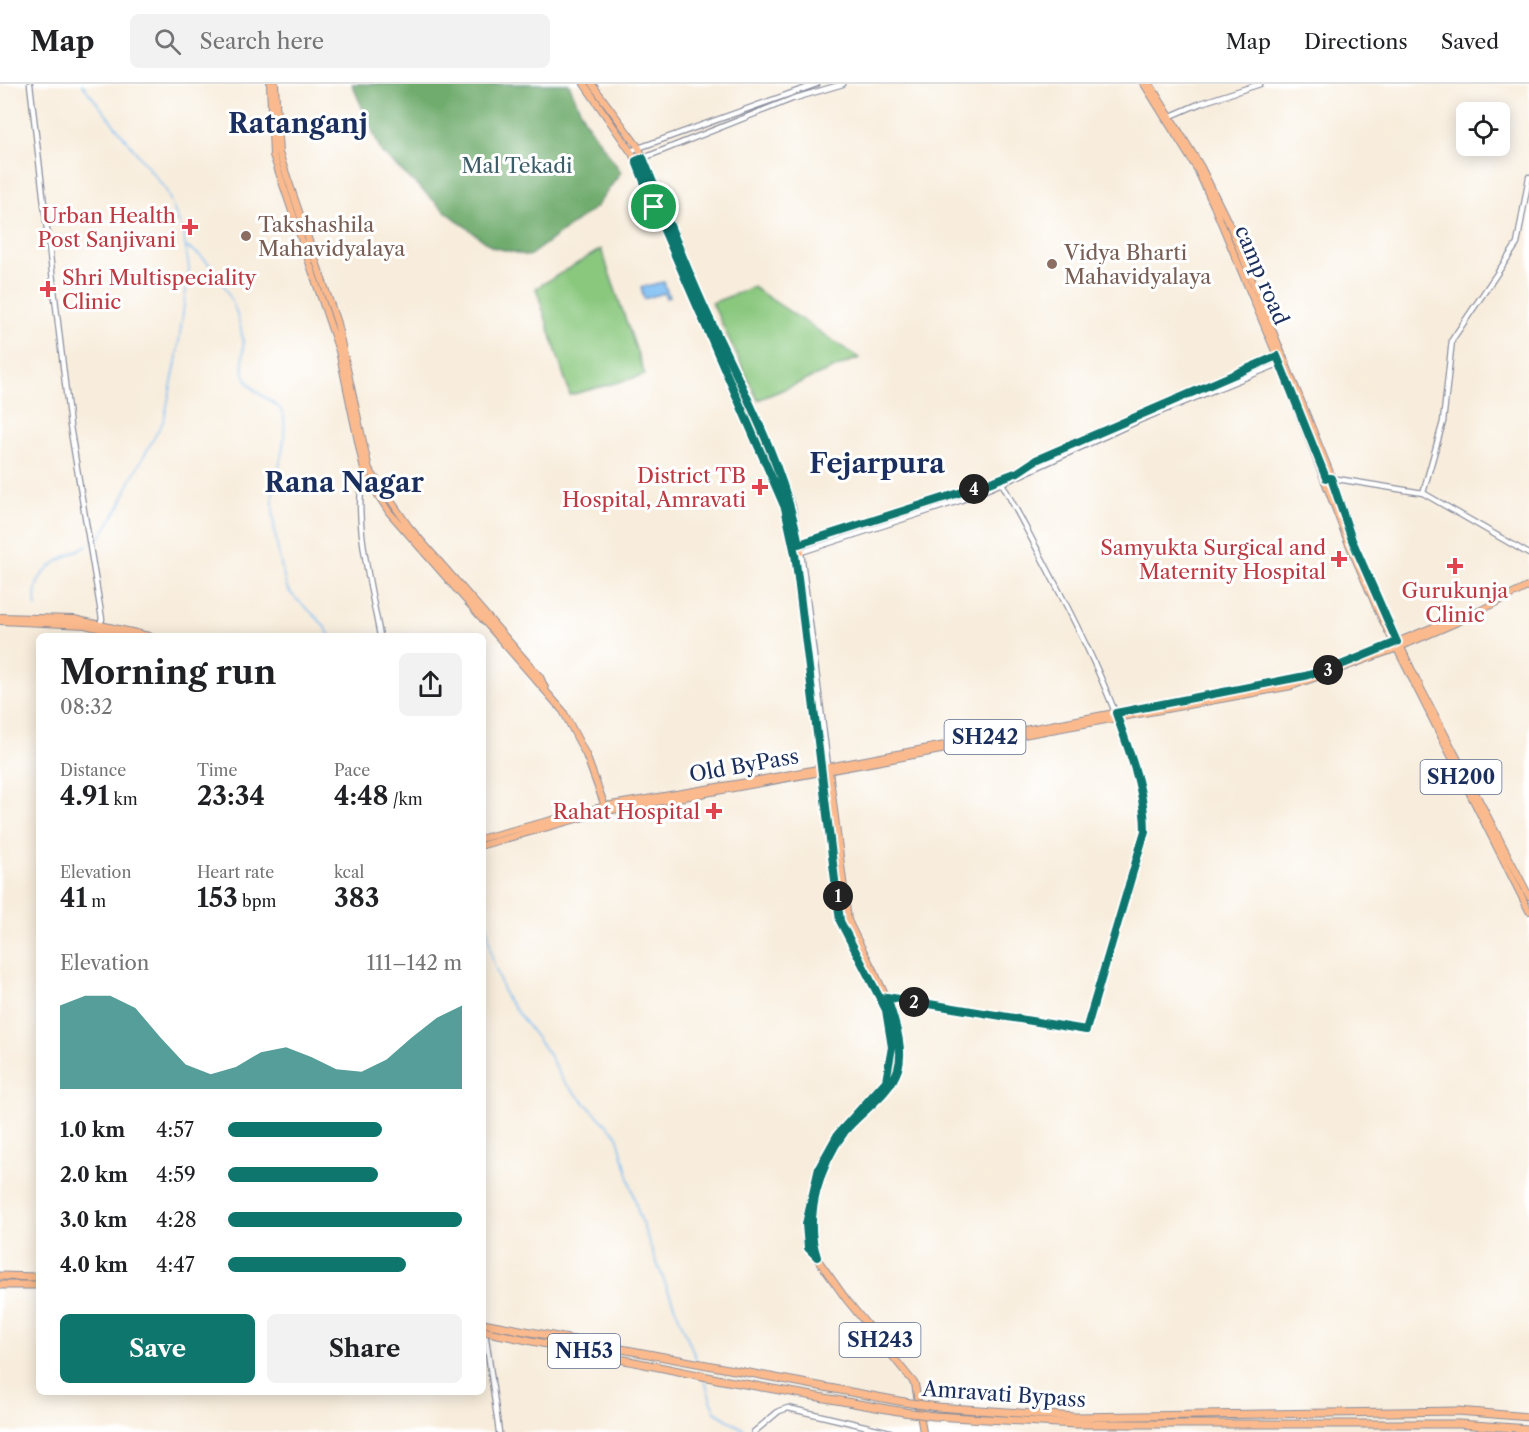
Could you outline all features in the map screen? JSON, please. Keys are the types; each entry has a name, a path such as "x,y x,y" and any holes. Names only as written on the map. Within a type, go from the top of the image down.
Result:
{"highway":[{"path":"0,1276 36,1277"},
{"path":"0,1285 36,1285"},
{"name":"Amravati Bypass","path":"486,1324 937,1407 1075,1417 1447,1411 1529,1417"},
{"name":"Amravati Bypass","path":"486,1335 722,1380 934,1416 1074,1424 1459,1424 1529,1429"}],"main road":[{"path":"270,84 273,155 339,351 367,472 409,526 540,677 545,689 569,719 606,809 486,844"},
{"path":"275,84 279,153 337,323 367,472"},
{"path":"584,84 630,151 640,159"},
{"path":"592,84 639,148 640,159 703,305 770,450 792,506 798,553"},
{"name":"camp road","path":"1144,84 1197,169 1281,358"},
{"name":"camp road","path":"1150,84 1171,116 1231,228 1356,549 1396,645 1529,911"},
{"name":"Old ByPass","path":"486,837 606,809 1117,716 1305,676 1396,645 1479,611 1529,586"},
{"path":"0,617 74,619 120,633"},
{"path":"0,621 99,626 134,633"},
{"name":"camp road","path":"1396,645 1529,896"},
{"name":"SH243","path":"817,1257 812,1221 828,1159 845,1132 887,1089 899,1066 897,1030 887,997 848,920 825,770"},
{"name":"SH243","path":"825,770 840,921 886,1010 892,1047 886,1081 838,1134 819,1168 806,1224 808,1248 915,1384 923,1432"}],"street":[{"path":"30,84 70,426 102,619 99,626"},
{"path":"630,151 817,84"},
{"path":"640,159 792,99 843,84"},
{"path":"1171,116 1201,103 1260,84"},
{"path":"1423,493 1443,422 1452,340 1516,244 1529,177"},
{"path":"825,770 798,553 885,526 1002,483 1281,358"},
{"path":"796,545 939,501 1018,472 1036,460 1281,358"},
{"path":"367,472 360,484 360,517 379,633"},
{"path":"1329,478 1423,493 1527,552"},
{"path":"887,997 1086,1030 1145,831 1145,812 1140,783 1100,674 1002,483"},
{"path":"486,1341 500,1432"},
{"path":"754,1432 779,1411 788,1408 890,1432"}],"green space":[{"name":"Mal Tekadi","path":"352,84 569,84 585,121 621,172 596,207 529,256 492,247 444,210 382,153"},
{"path":"601,249 645,375 570,395 536,288"},
{"path":"753,287 859,358 758,400 712,303"}],"water":[{"path":"664,282 669,297 666,298 664,293 644,299 641,287"}],"waterway":[{"path":"82,84 166,190 183,232 189,268 176,363 164,420 131,479 120,506 98,540 91,543"},
{"path":"186,247 197,253 225,286 241,328 243,366 247,381 282,412 284,418 283,443 273,490 274,526 280,562 286,585 293,596 320,621 328,633"},
{"path":"36,607 35,594 42,575 57,562 87,545"},
{"path":"486,919 492,958 505,996 548,1053 563,1081 617,1135 638,1211 697,1361"},
{"path":"704,1379 715,1412 748,1432"}],"place":[{"name":"Urban Health Post Sanjivani","path":"190,227"},
{"name":"Takshashila Mahavidyalaya","path":"246,236"},
{"name":"Vidya Bharti Mahavidyalaya","path":"1052,264"},
{"name":"Shri Multispeciality Clinic","path":"48,289"},
{"name":"District TB Hospital, Amravati","path":"760,487"},
{"name":"Samyukta Surgical and Maternity Hospital","path":"1339,559"},
{"name":"Gurukunja Clinic","path":"1455,566"},
{"name":"Rahat Hospital","path":"714,811"}],"district":[{"name":"Ratanganj","path":"298,123"},
{"name":"Fejarpura","path":"877,463"},
{"name":"Rana Nagar","path":"344,482"}],"route":[{"path":"643,158 703,305 770,450 792,506 799,544 939,501 1018,472 1036,460 1277,356 1326,478 1331,478 1352,540 1397,642 1341,665 1305,676 1116,713 1140,783 1145,812 1145,831 1086,1030 887,997 897,1030 899,1066 887,1089 845,1132 828,1159 811,1228 817,1257 806,1243 806,1218 821,1163 838,1134 886,1081 890,1069 892,1033 878,992 840,921 795,554 785,508 654,207 636,161 643,158"}]}
